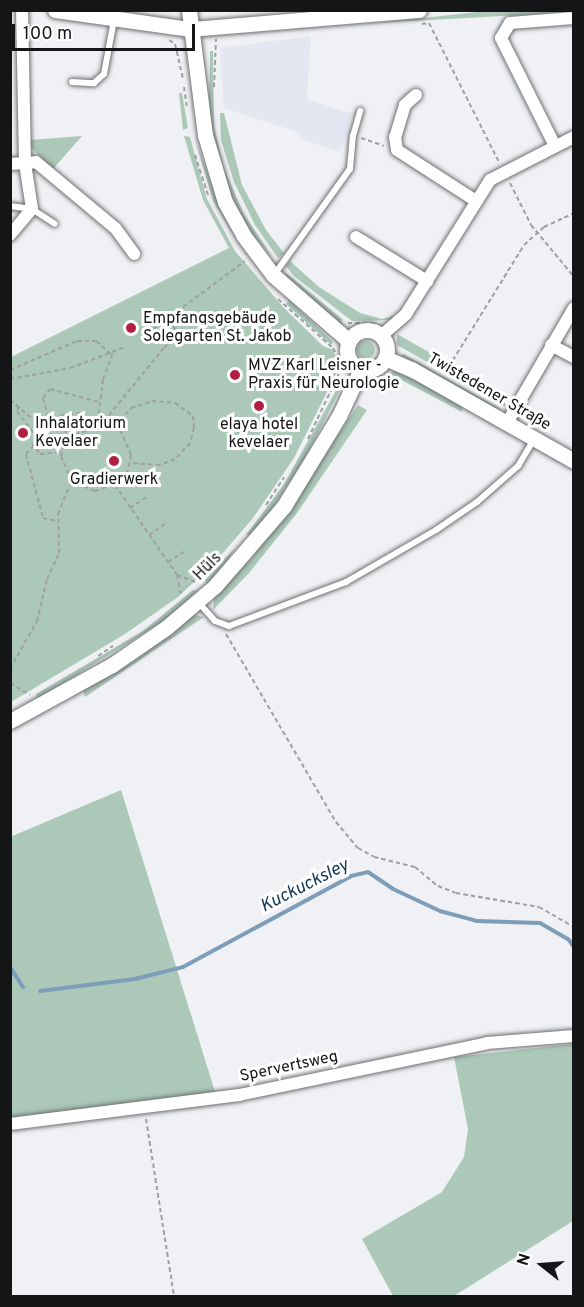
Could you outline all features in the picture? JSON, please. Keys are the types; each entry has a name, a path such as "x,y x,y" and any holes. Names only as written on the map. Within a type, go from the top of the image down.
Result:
{"street":[{"path":"10,234 32,209 25,163 22,10"},
{"path":"55,10 191,29 216,29 343,14 418,17"},
{"path":"189,10 205,135 217,182 243,235 273,275 342,337 350,361 361,369 377,367 385,358 386,333"},
{"path":"555,146 501,38 510,23 573,18"},
{"path":"416,95 405,105 395,137 397,150 476,201"},
{"path":"386,333 406,314 490,180 573,137"},
{"path":"10,164 36,162 116,229 134,254"},
{"path":"356,237 427,281"},
{"path":"507,423 573,308"},
{"path":"342,337 364,330 386,333"},
{"path":"551,345 573,357"},
{"name":"Twistedener Straße","path":"385,358 413,370 573,461"},
{"name":"Hüls","path":"10,722 112,665 198,602 248,553 284,506 339,416 361,369"},
{"name":"Spervertsweg","path":"10,1124 261,1091 487,1043 573,1036"}],"lane":[{"path":"72,82 94,83 105,74 114,20"},
{"path":"273,275 350,169 353,136 360,111"},
{"path":"10,206 32,209 55,224"},
{"path":"198,602 222,625 236,625 327,591 428,535 506,478 525,458 534,439"}],"path":[{"path":"418,17 429,23 536,233 573,277"},
{"path":"214,97 216,29"},
{"path":"353,136 397,150"},
{"path":"444,374 524,244 536,233 573,213"},
{"path":"147,334 245,261"},
{"path":"342,316 342,337 371,321 386,333"},
{"path":"168,320 178,333"},
{"path":"104,422 169,341 185,329"},
{"path":"152,331 169,341"},
{"path":"10,370 77,341 96,341 112,355"},
{"path":"10,379 70,368 112,355 125,347"},
{"path":"97,422 99,402 112,355"},
{"path":"306,442 341,369"},
{"path":"43,425 48,417 44,394 50,389 99,402"},
{"path":"10,400 19,405 64,445"},
{"path":"115,426 137,405 168,401 190,412 193,435 175,459 160,465 130,463"},
{"path":"19,405 17,411 39,440 26,454 43,518 57,521"},
{"path":"68,441 59,418 64,414 80,413 97,422 115,426 128,441 130,463 124,477 115,485 95,490 72,481 64,470 61,452 64,445 97,422"},
{"path":"193,435 199,437"},
{"path":"33,444 40,454 61,452"},
{"path":"261,512 290,468"},
{"path":"10,669 33,630 57,560 57,521 72,481"},
{"path":"115,485 177,575 182,597"},
{"path":"130,508 147,496"},
{"path":"149,535 165,524"},
{"path":"168,562 184,552"},
{"path":"177,575 198,582"},
{"path":"175,603 204,576"},
{"path":"222,625 336,822 358,848 374,857 415,867 438,886 456,893 539,907 573,927"},
{"path":"96,657 123,640"},
{"path":"10,683 31,695"},
{"path":"21,700 40,689"},
{"path":"144,1108 174,1296"}],"shaded area":[{"path":"311,36 307,99 352,114 340,152 302,139 298,132 224,108 220,48"}],"green space":[{"path":"486,11 573,12 377,23"},
{"path":"210,51 213,51 214,126 224,169 244,214 272,257 249,230 226,185 213,140 209,106"},
{"path":"179,93 182,93 188,128 183,130"},
{"path":"220,113 224,113 242,185 266,230 284,253 278,258 255,225 234,182 221,140"},
{"path":"82,136 53,169 31,148 30,140"},
{"path":"184,136 190,137 207,199 235,251 284,308 323,346 333,350 337,360 336,374 294,458 253,518 216,561 178,597 125,634 11,702 11,357 229,248 203,200"},
{"path":"195,139 223,216 252,266 213,201"},
{"path":"290,261 319,287 360,313 382,319 396,315 393,320 352,321 294,276 286,266"},
{"path":"285,272 342,319 342,326 287,279"},
{"path":"289,300 333,342 331,345 286,304"},
{"path":"397,334 448,363 438,368 397,345"},
{"path":"366,341 372,344 375,350 372,356 366,359 360,356 357,350 360,344"},
{"path":"404,354 501,409 491,408 400,356"},
{"path":"452,366 515,401 507,408 449,375"},
{"path":"394,370 463,405 462,412 390,374"},
{"path":"344,376 343,384 305,458 272,509 252,535 246,535 284,484"},
{"path":"358,405 367,410 297,513 249,573 213,610 214,596 252,558 290,508"},
{"path":"235,548 222,569 207,584 205,579"},
{"path":"193,590 198,591 162,622 37,699 36,694 143,631"},
{"path":"195,615 204,617 85,697 82,689"},
{"path":"121,790 217,1098 11,1124 10,837"},
{"path":"573,1044 573,1221 454,1296 393,1296 362,1239 442,1192 464,1157 468,1129 454,1057"}],"waterway":[{"name":"Kuckucksley","path":"40,991 135,979 183,967 351,876 368,872 393,889 440,911 477,921 540,923 568,939 574,947"},
{"name":"Kuckucksley","path":"10,967 23,987"}],"place":[{"name":"Empfangsgebäude Solegarten St. Jakob","path":"131,328"},
{"name":"MVZ Karl Leisner - Praxis für Neurologie","path":"235,375"},
{"name":"elaya hotel kevelaer","path":"259,406"},
{"name":"Inhalatorium Kevelaer","path":"23,433"},
{"name":"Gradierwerk","path":"114,461"}]}
